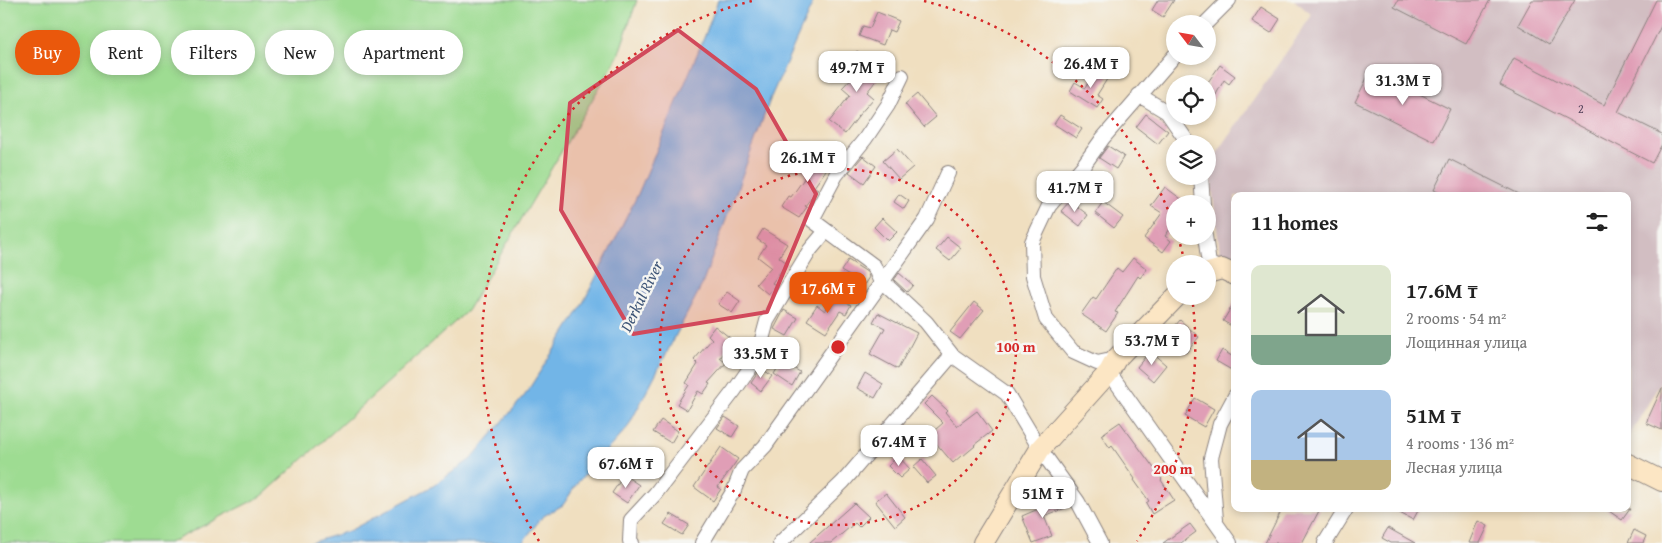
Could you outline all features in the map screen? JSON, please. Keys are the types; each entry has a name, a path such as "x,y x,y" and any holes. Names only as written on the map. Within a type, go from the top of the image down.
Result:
{"street":[{"path":"1213,15 1229,0"},
{"path":"1167,65 1103,138 1083,166 1049,206 1032,242 1032,276 1046,319 1073,352 1097,363 1113,366 1230,543"},
{"path":"902,76 888,105 865,139 836,175 812,220 874,266 879,278 926,322 952,355 1007,394 1040,449 1078,502 1100,543"},
{"path":"1139,95 1166,112 1183,135"},
{"path":"702,543 734,490 742,470 770,439 927,219 948,173"},
{"path":"632,543 630,541 631,520 655,494 757,358 766,321 810,250 826,231"},
{"path":"1206,245 1209,264 1222,272"},
{"path":"983,543 1040,449 1169,305"},
{"path":"780,543 843,482 952,355"},
{"path":"1216,520 1211,458 1220,424 1231,403"},
{"path":"1631,465 1662,480"},
{"path":"1325,543 1344,512"}],"highlighted area":[{"path":"678,30 756,89 816,194 767,312 633,334 561,210 570,103"}],"shaded area":[{"path":"1294,0 1662,0 1662,380 1631,433 1631,192 1231,192 1231,258 1220,253 1216,221 1216,195 1213,195 1212,185 1216,185 1216,155 1312,15"}],"green space":[{"path":"0,0 637,0 618,56 467,311 262,496 169,543 0,543"}],"water":[{"name":"Derkul River","path":"718,0 814,0 771,97 702,285 628,427 578,482 563,505 542,517 522,543 309,543 349,531 433,486 471,459 525,395 580,309 638,194"}],"building":[{"path":"1158,0 1174,0 1163,17 1152,10"},
{"path":"1398,0 1490,0 1466,44 1394,7"},
{"path":"1532,0 1575,0 1549,44 1518,25"},
{"path":"1656,0 1662,0 1662,24 1618,112 1662,134 1662,144 1652,163 1500,85 1514,58 1604,105"},
{"path":"1261,7 1280,19 1271,33 1252,21"},
{"path":"877,12 899,21 894,32 889,30 883,45 859,36 863,26 870,28"},
{"path":"857,51 883,72 867,92 874,98 845,134 829,122 850,95 842,88 860,69 850,60"},
{"path":"1220,65 1235,76 1229,84 1224,80 1216,94 1216,75 1213,75"},
{"path":"1097,69 1109,76 1097,95 1103,99 1097,108 1070,91 1075,82 1085,88"},
{"path":"1371,70 1450,109 1434,141 1355,102"},
{"path":"917,94 936,117 924,127 905,104"},
{"path":"1146,114 1168,131 1158,144 1136,127"},
{"path":"1060,115 1082,129 1076,138 1054,124"},
{"path":"1108,146 1124,156 1116,169 1099,158"},
{"path":"817,148 833,160 814,187 818,189 805,206 807,207 799,218 781,207 788,196 791,197 808,173 800,166"},
{"path":"897,149 913,167 899,179 883,161"},
{"path":"863,156 876,166 864,183 849,172"},
{"path":"1449,159 1515,192 1438,192 1434,190"},
{"path":"1165,187 1176,195 1166,195 1165,236 1166,245 1168,245 1163,252 1144,238 1162,213 1151,206"},
{"path":"899,194 909,201 904,209 894,202"},
{"path":"1070,201 1088,215 1080,226 1061,211"},
{"path":"1103,202 1123,217 1114,228 1095,213"},
{"path":"882,218 897,232 888,241 874,227"},
{"path":"763,229 787,244 779,257 787,263 772,283 775,285 768,294 756,284 771,267 758,257 766,245 757,239"},
{"path":"947,237 961,248 950,261 936,250"},
{"path":"1133,258 1147,269 1140,278 1138,276 1115,312 1118,313 1106,331 1081,314 1093,297 1096,299 1117,268 1122,272"},
{"path":"848,260 867,272 869,277 864,285 841,271"},
{"path":"899,273 913,285 907,292 894,280"},
{"path":"727,292 740,301 732,313 718,304"},
{"path":"833,296 851,305 846,314 840,311 826,332 807,320 817,305 825,311"},
{"path":"974,302 984,310 960,339 950,332"},
{"path":"1231,308 1231,326 1223,321"},
{"path":"784,310 798,318 787,336 774,329"},
{"path":"878,313 917,333 898,369 870,354 885,328 873,322"},
{"path":"1180,320 1199,337 1186,353 1167,336"},
{"path":"715,326 734,341 720,358 726,363 708,383 710,384 703,394 698,391 687,410 677,404 689,385 686,383 698,364 694,360 712,339 708,335"},
{"path":"1222,350 1231,356 1231,370 1216,361"},
{"path":"1150,351 1166,365 1153,381 1137,367"},
{"path":"782,361 800,372 792,386 774,374"},
{"path":"761,368 772,376 761,391 751,383"},
{"path":"865,373 883,384 875,398 857,388"},
{"path":"1662,388 1662,430 1646,423"},
{"path":"932,396 947,410 945,412 957,426 977,411 992,431 953,463 929,435 943,423 924,404"},
{"path":"1195,398 1214,409 1204,427 1185,416"},
{"path":"725,417 739,426 732,437 717,428"},
{"path":"661,420 678,431 671,443 653,432"},
{"path":"1120,422 1162,479 1174,500 1152,514 1146,503 1149,501 1135,479 1112,446 1110,448 1101,435"},
{"path":"721,447 738,459 718,487 721,489 713,501 694,487"},
{"path":"898,456 910,469 900,478 888,466"},
{"path":"922,459 936,476 927,483 913,467"},
{"path":"624,475 639,485 627,503 612,493"},
{"path":"886,493 905,517 895,526 875,501"},
{"path":"1063,495 1068,507 1044,516 1052,536 1033,543 1022,516 1043,507 1042,504"},
{"path":"854,503 869,517 859,527 855,523 831,543 809,543"},
{"path":"1280,512 1318,512 1302,543 1265,543"},
{"path":"1398,512 1417,512 1413,520"},
{"path":"1610,512 1628,512 1622,520"},
{"path":"671,514 689,525 682,535 664,524"},
{"path":"1478,521 1488,526 1480,543 1469,543"},
{"path":"1190,524 1196,532 1181,543 1163,543"},
{"path":"1388,528 1415,543 1391,543 1382,538"},
{"path":"1634,530 1646,536 1643,543 1628,543"}]}
